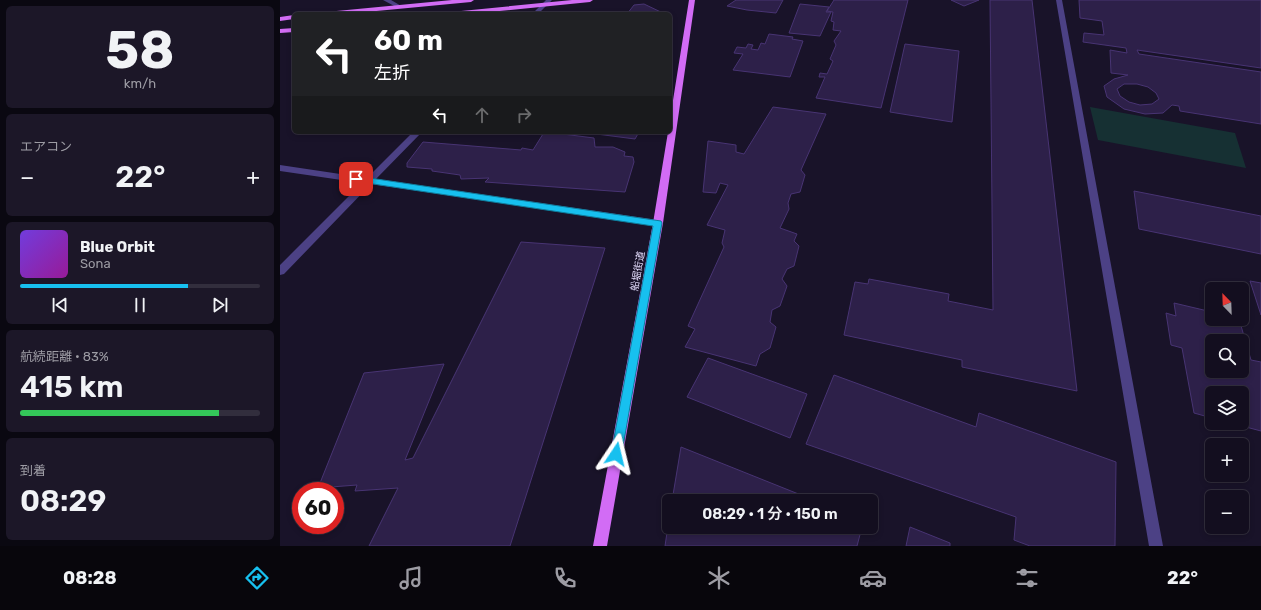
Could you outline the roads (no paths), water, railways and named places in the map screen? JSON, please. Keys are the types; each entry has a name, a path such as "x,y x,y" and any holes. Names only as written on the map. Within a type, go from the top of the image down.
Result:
{"main road":[{"path":"347,12 471,0"},
{"path":"472,12 590,0"},
{"name":"船堀街道","path":"672,131 692,0"},
{"path":"280,18 292,17"},
{"path":"280,31 292,30"},
{"name":"船堀街道","path":"600,546 658,223 672,134"}],"street":[{"path":"386,0 400,7"},
{"path":"537,12 549,0"},
{"path":"1059,0 1156,546"},
{"path":"280,271 416,134"},
{"path":"280,168 658,223"}]}
